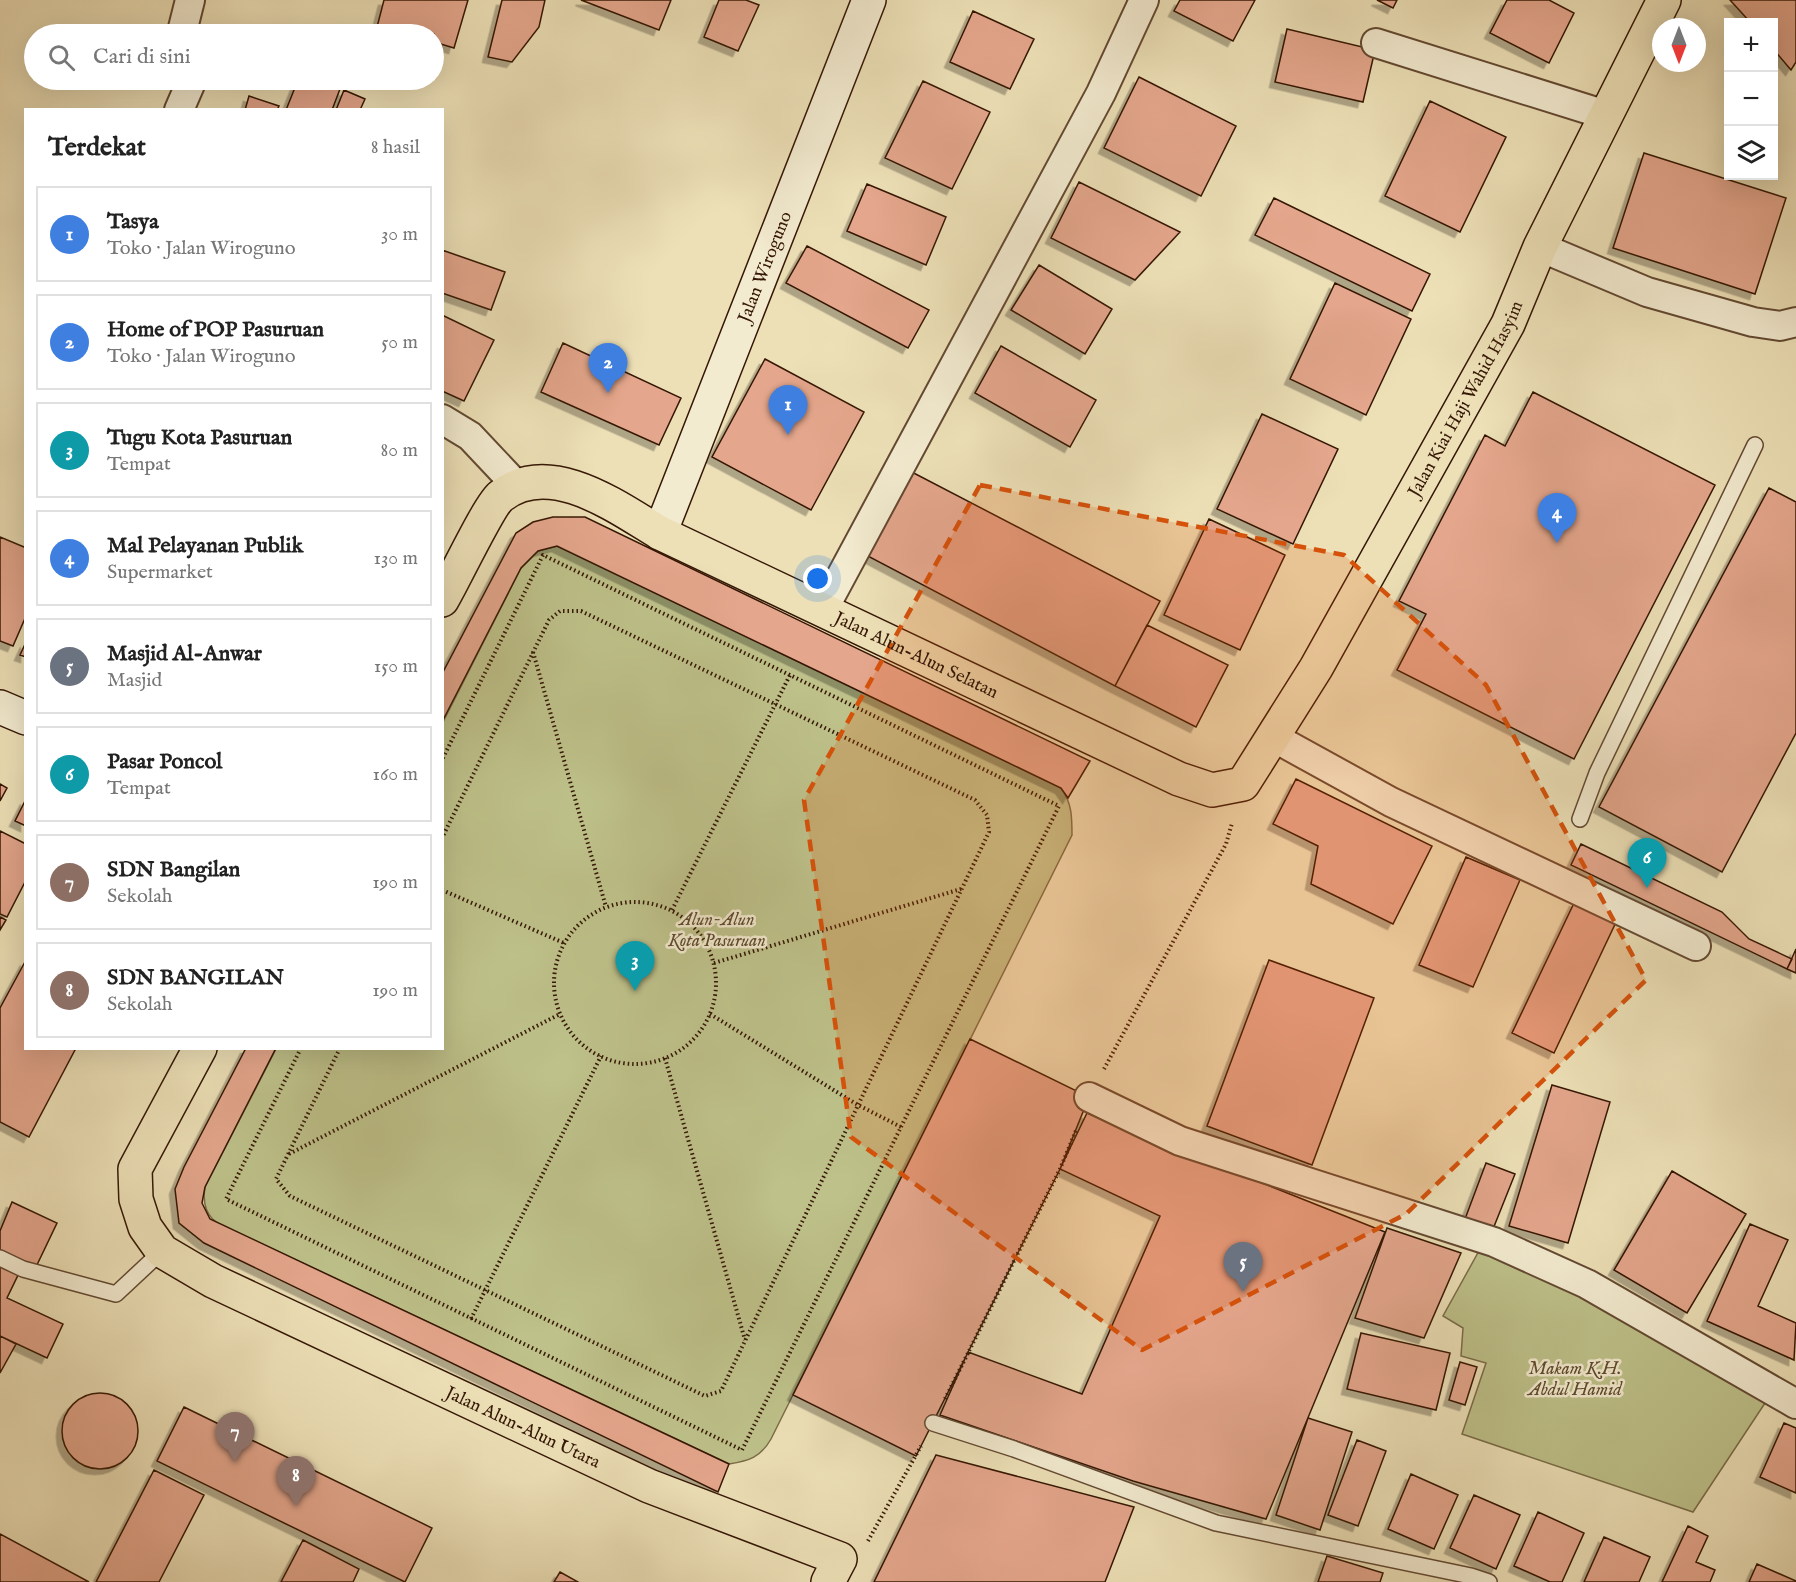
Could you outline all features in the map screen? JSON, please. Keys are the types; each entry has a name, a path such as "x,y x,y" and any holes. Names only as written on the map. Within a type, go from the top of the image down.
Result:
{"main road":[{"name":"Jalan Kiai Haji Wahid Hasyim","path":"1243,784 1316,668 1508,324 1540,247 1664,0"},
{"name":"Jalan Alun-Alun Selatan","path":"518,487 557,482 596,495 660,533 1179,779 1212,790 1243,784"},
{"path":"444,596 499,497 518,487"},
{"path":"162,1251 145,1227 142,1218 136,1199 135,1169 199,1050"},
{"name":"Jalan Alun-Alun Utara","path":"162,1251 213,1281 649,1486 834,1570"}],"street":[{"path":"184,24 190,0"},
{"name":"Jalan Wiroguno","path":"660,533 869,0"},
{"path":"823,610 1101,93 1144,0"},
{"path":"1376,43 1606,115"},
{"path":"180,108 188,90"},
{"path":"1540,247 1647,292 1753,322 1780,326 1796,322"},
{"path":"444,420 470,436 518,487"},
{"path":"0,707 24,717"},
{"path":"1273,737 1391,802 1696,946"},
{"path":"1089,1097 1180,1141 1494,1242 1587,1284 1796,1404"}],"lane":[{"path":"1580,819 1597,773 1755,445"},
{"path":"0,1258 23,1269 117,1294 162,1251"},
{"path":"933,1423 1014,1449 1216,1523 1471,1576 1489,1582"}],"path":[{"path":"300,1050 226,1200 742,1450 1059,806 543,555 444,756"},
{"path":"339,1050 276,1179 290,1196 705,1396 721,1391 989,832 987,815 975,800 581,611 560,611 549,620 444,834"},
{"path":"533,652 606,907"},
{"path":"672,910 790,675"},
{"path":"834,1570 869,1540 933,1423 1060,1169 1089,1097 1226,844 1243,784"},
{"path":"714,963 962,888"},
{"path":"444,891 564,943"},
{"path":"628,902 651,903 672,910 699,932 714,963 715,997 710,1014 692,1041 665,1058 632,1063 601,1056 577,1039 560,1014 554,986 555,971 564,943 589,916 606,907 628,902"},
{"path":"288,1155 560,1014"},
{"path":"710,1014 858,1105 901,1127"},
{"path":"471,1319 601,1056"},
{"path":"665,1058 745,1341"}],"highlighted area":[{"path":"980,485 1344,555 1486,685 1646,980 1406,1214 1142,1350 851,1137 804,800"}],"green space":[{"name":"Alun-Alun Kota Pasuruan","path":"557,546 1061,788 1071,810 1072,835 771,1439 759,1454 736,1463 729,1464 225,1227 210,1217 206,1209 205,1187 275,1050 444,1050 444,720 521,568 538,551"},
{"name":"Makam K.H. Abdul Hamid","path":"1485,1240 1773,1391 1693,1512 1462,1434 1486,1363 1461,1356 1463,1328 1443,1316"}],"building":[{"path":"384,0 468,0 454,48 444,45 444,24 378,24"},
{"path":"502,0 545,0 539,27 512,62 488,57"},
{"path":"581,0 671,0 659,30"},
{"path":"719,0 746,0 759,5 738,51 704,37"},
{"path":"1180,0 1255,0 1233,41 1174,11"},
{"path":"1377,0 1397,0 1393,8"},
{"path":"1507,0 1549,0 1574,13 1549,63 1490,33"},
{"path":"1730,0 1796,0 1796,62 1791,70 1778,55 1778,18 1746,18"},
{"path":"973,11 1034,39 1010,89 950,62"},
{"path":"1287,29 1375,50 1363,102 1275,82"},
{"path":"1139,77 1236,126 1201,196 1104,148"},
{"path":"923,81 990,112 952,189 885,158"},
{"path":"294,90 340,90 333,108 287,108"},
{"path":"344,90 365,99 361,108 337,108"},
{"path":"249,96 279,106 278,108 246,108"},
{"path":"1430,101 1506,137 1460,232 1385,196"},
{"path":"1644,153 1786,198 1755,294 1613,248"},
{"path":"1079,182 1180,232 1135,280 1051,238"},
{"path":"867,184 946,217 926,265 847,231"},
{"path":"1274,198 1430,274 1412,311 1255,235"},
{"path":"807,246 929,310 908,348 786,283"},
{"path":"444,251 505,272 491,310 444,294"},
{"path":"1039,265 1112,309 1085,354 1011,310"},
{"path":"1335,283 1411,319 1366,415 1290,379"},
{"path":"444,316 494,340 464,401 444,392"},
{"path":"563,343 681,398 659,445 541,392"},
{"path":"1001,346 1096,400 1070,447 975,393"},
{"path":"765,359 864,412 811,510 712,457"},
{"path":"1533,392 1715,485 1574,759 1397,670 1426,614 1399,601 1485,435 1505,446"},
{"path":"1262,414 1338,449 1293,544 1217,509"},
{"path":"906,469 1160,601 1115,686 862,553"},
{"path":"1769,488 1796,502 1796,733 1722,872 1599,807"},
{"path":"553,517 585,517 1090,761 1068,798 1061,788 557,546 538,551 521,568 444,718 444,670 516,533 533,522"},
{"path":"1209,519 1285,555 1240,650 1164,615"},
{"path":"0,537 24,547 24,621 13,646 0,641"},
{"path":"1147,625 1228,665 1196,727 1115,686"},
{"path":"1296,779 1432,846 1393,924 1311,884 1318,846 1273,824"},
{"path":"0,784 7,788 0,801"},
{"path":"24,803 24,825 15,821"},
{"path":"0,831 24,843 24,884 7,917 0,914"},
{"path":"1581,844 1722,912 1749,939 1792,959 1787,969 1571,865"},
{"path":"1466,857 1520,880 1473,987 1419,965"},
{"path":"1575,901 1617,920 1554,1053 1512,1033"},
{"path":"0,917 6,920 0,930"},
{"path":"1796,949 1796,973 1787,969"},
{"path":"1269,960 1374,998 1312,1165 1207,1126"},
{"path":"24,964 24,1050 75,1050 29,1137 0,1122 0,1008"},
{"path":"970,1039 1089,1097 1060,1169 916,1456 793,1395"},
{"path":"245,1050 275,1050 205,1187 202,1203 210,1219 729,1464 718,1492 204,1243 179,1223 175,1189 184,1167"},
{"path":"1552,1085 1610,1102 1568,1243 1509,1226"},
{"path":"1087,1113 1385,1232 1266,1519 1133,1481 940,1415 968,1352 1082,1394 1160,1216 1060,1169"},
{"path":"1486,1163 1515,1174 1493,1229 1465,1219"},
{"path":"1672,1171 1746,1214 1687,1313 1614,1270"},
{"path":"12,1202 57,1223 35,1269 0,1252 0,1231"},
{"path":"1750,1224 1788,1240 1758,1306 1796,1323 1794,1360 1707,1321"},
{"path":"1387,1228 1461,1253 1424,1338 1355,1318"},
{"path":"0,1262 20,1271 7,1298 63,1324 47,1358 0,1336"},
{"path":"1361,1333 1450,1353 1436,1410 1347,1389"},
{"path":"0,1336 16,1344 0,1373"},
{"path":"1460,1362 1477,1367 1465,1405 1449,1400"},
{"path":"93,1393 107,1393 121,1399 132,1410 138,1424 135,1446 127,1458 107,1469 93,1469 79,1463 68,1452 62,1438 62,1424 68,1410 79,1399"},
{"path":"184,1407 432,1528 405,1582 157,1461"},
{"path":"1308,1418 1352,1432 1320,1530 1276,1515"},
{"path":"1784,1423 1796,1428 1796,1493 1760,1477"},
{"path":"1357,1440 1386,1451 1358,1526 1328,1515"},
{"path":"936,1455 1134,1507 1105,1582 874,1582"},
{"path":"154,1470 204,1495 159,1582 96,1582"},
{"path":"1411,1474 1458,1495 1434,1549 1388,1529"},
{"path":"1474,1495 1520,1515 1496,1569 1450,1548"},
{"path":"1538,1512 1584,1533 1562,1582 1550,1582 1514,1566"},
{"path":"1688,1526 1708,1536 1696,1562 1715,1570 1710,1582 1662,1582"},
{"path":"0,1534 89,1582 0,1582"},
{"path":"1604,1537 1650,1557 1639,1582 1584,1582"},
{"path":"303,1540 359,1569 353,1582 281,1582"},
{"path":"1327,1556 1383,1573 1380,1582 1318,1582"},
{"path":"1757,1564 1796,1581 1796,1582 1749,1582"},
{"path":"560,1572 578,1582 554,1582"}],"place":[{"name":"Home of POP Pasuruan","path":"608,393"},
{"name":"Tasya","path":"788,435"},
{"name":"Mal Pelayanan Publik","path":"1557,543"},
{"name":"Pasar Poncol","path":"1647,888"},
{"name":"Tugu Kota Pasuruan","path":"635,991"},
{"name":"Masjid Al-Anwar","path":"1243,1292"},
{"name":"SDN Bangilan","path":"235,1462"},
{"name":"SDN BANGILAN","path":"296,1506"}]}
